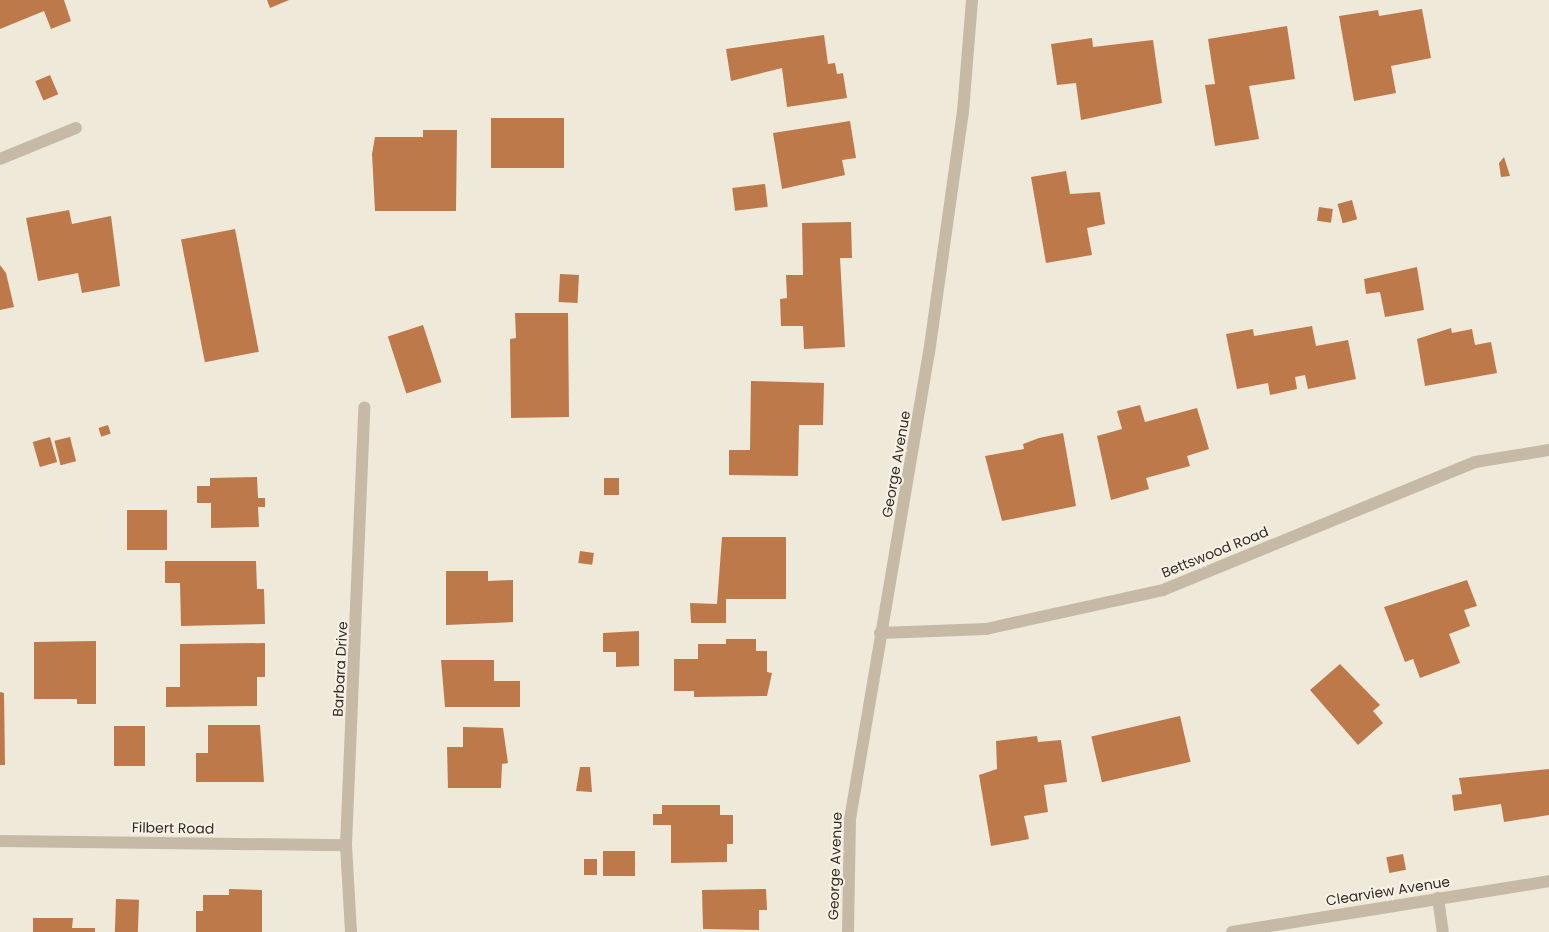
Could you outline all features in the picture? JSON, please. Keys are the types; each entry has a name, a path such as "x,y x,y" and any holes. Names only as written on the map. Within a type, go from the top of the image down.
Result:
{"street":[{"name":"George Avenue","path":"848,932 850,818 880,633 930,353 963,112 972,0"},
{"path":"0,158 76,128"},
{"name":"Barbara Drive","path":"351,932 346,845 364,407"},
{"name":"Bettswood Road","path":"880,633 986,629 1163,590 1475,462 1549,450"},
{"name":"Filbert Road","path":"0,841 346,845"},
{"name":"Clearview Avenue","path":"1232,932 1549,881"},
{"path":"1438,898 1443,932"}],"building":[{"path":"0,0 64,0 71,21 51,29 44,11 0,29"},
{"path":"267,0 289,0 270,8"},
{"path":"1422,9 1431,58 1391,66 1396,93 1354,101 1339,16 1378,10 1379,16"},
{"path":"1287,26 1295,79 1249,86 1259,139 1215,146 1205,85 1215,84 1208,39"},
{"path":"824,35 828,64 835,63 837,74 843,73 847,98 787,107 782,68 731,81 726,49"},
{"path":"1092,38 1093,47 1153,40 1162,103 1081,120 1076,83 1057,85 1051,44"},
{"path":"50,75 58,94 43,101 35,81"},
{"path":"491,118 564,118 564,168 491,168"},
{"path":"850,121 856,158 842,160 845,175 782,189 773,133"},
{"path":"423,130 457,130 456,211 375,211 372,154 375,137 423,137"},
{"path":"1504,157 1510,176 1501,177 1499,163"},
{"path":"1066,171 1070,194 1100,192 1105,224 1087,228 1092,255 1046,263 1031,177"},
{"path":"765,184 768,207 735,211 732,188"},
{"path":"1352,200 1357,219 1343,223 1338,204"},
{"path":"1319,207 1333,209 1331,223 1317,221"},
{"path":"69,210 72,224 111,216 120,286 82,293 78,273 38,281 26,218"},
{"path":"851,222 852,258 840,258 845,347 804,349 803,326 781,326 780,299 787,298 786,275 803,275 802,223"},
{"path":"235,229 259,352 205,362 181,239"},
{"path":"0,265 6,273 14,307 0,310"},
{"path":"1417,267 1424,310 1385,317 1380,292 1366,294 1364,279"},
{"path":"560,274 579,275 578,303 559,302"},
{"path":"515,313 568,313 569,417 511,418 510,339 516,338"},
{"path":"423,325 442,382 406,393 388,336"},
{"path":"1312,326 1316,346 1348,340 1356,379 1308,389 1305,375 1295,377 1297,389 1270,395 1268,383 1237,389 1226,334 1253,329 1254,336"},
{"path":"1451,328 1452,333 1472,329 1475,345 1491,342 1497,373 1425,386 1417,339"},
{"path":"751,381 824,383 823,425 799,425 798,476 729,475 729,450 750,450"},
{"path":"1140,405 1145,422 1197,408 1209,449 1187,456 1190,466 1146,478 1149,489 1111,500 1097,436 1122,429 1117,411"},
{"path":"108,425 111,434 101,437 98,428"},
{"path":"1063,433 1076,506 1002,521 985,456 1024,449 1023,444 1039,438"},
{"path":"50,437 57,462 40,467 33,442"},
{"path":"70,437 76,461 61,465 54,441"},
{"path":"257,477 258,498 265,498 265,507 258,507 259,527 211,528 211,503 197,503 197,486 210,486 210,478"},
{"path":"604,478 619,478 619,495 604,495"},
{"path":"127,510 167,510 167,550 127,550"},
{"path":"722,537 786,537 786,599 726,599 726,623 691,623 690,603 717,604"},
{"path":"580,551 594,553 592,565 578,563"},
{"path":"165,561 256,561 257,589 264,589 265,624 181,626 180,583 165,583"},
{"path":"446,571 488,571 488,581 513,580 513,622 446,625"},
{"path":"1467,580 1477,606 1464,610 1470,626 1449,634 1460,663 1420,678 1413,659 1405,662 1384,607"},
{"path":"639,631 639,666 616,667 616,652 603,652 603,633"},
{"path":"726,639 756,639 756,651 767,651 767,672 772,673 767,696 694,697 694,691 674,691 674,659 698,659 698,644 726,644"},
{"path":"96,641 96,704 77,704 77,699 34,699 34,642"},
{"path":"265,643 265,677 257,677 257,706 166,707 166,687 180,687 180,644"},
{"path":"441,660 494,660 494,681 520,681 520,707 445,707"},
{"path":"1340,664 1380,705 1373,711 1383,723 1358,745 1310,690"},
{"path":"0,692 4,693 5,765 0,765"},
{"path":"1180,716 1191,762 1102,782 1091,736"},
{"path":"208,725 260,725 264,782 196,782 196,753 208,753"},
{"path":"114,726 145,726 145,766 114,766"},
{"path":"463,727 503,728 508,763 502,764 501,788 448,788 447,747 463,747"},
{"path":"1037,736 1038,742 1061,740 1067,782 1044,785 1048,812 1024,816 1029,839 991,846 979,775 997,769 996,741"},
{"path":"580,767 590,767 592,792 576,791"},
{"path":"1549,769 1549,815 1504,822 1501,804 1454,811 1452,795 1462,794 1459,778"},
{"path":"662,805 720,805 720,815 733,815 733,844 727,844 727,862 671,863 671,825 653,825 653,814 662,814"},
{"path":"603,851 635,851 635,876 603,876"},
{"path":"1403,854 1406,870 1389,873 1386,857"},
{"path":"584,859 597,859 597,875 584,875"},
{"path":"229,889 262,890 262,932 196,932 196,911 203,911 203,895 229,895"},
{"path":"766,889 767,910 759,910 759,930 703,929 702,890"},
{"path":"116,899 139,900 138,932 115,932"},
{"path":"33,918 73,918 72,928 95,928 95,932 33,932"}]}
